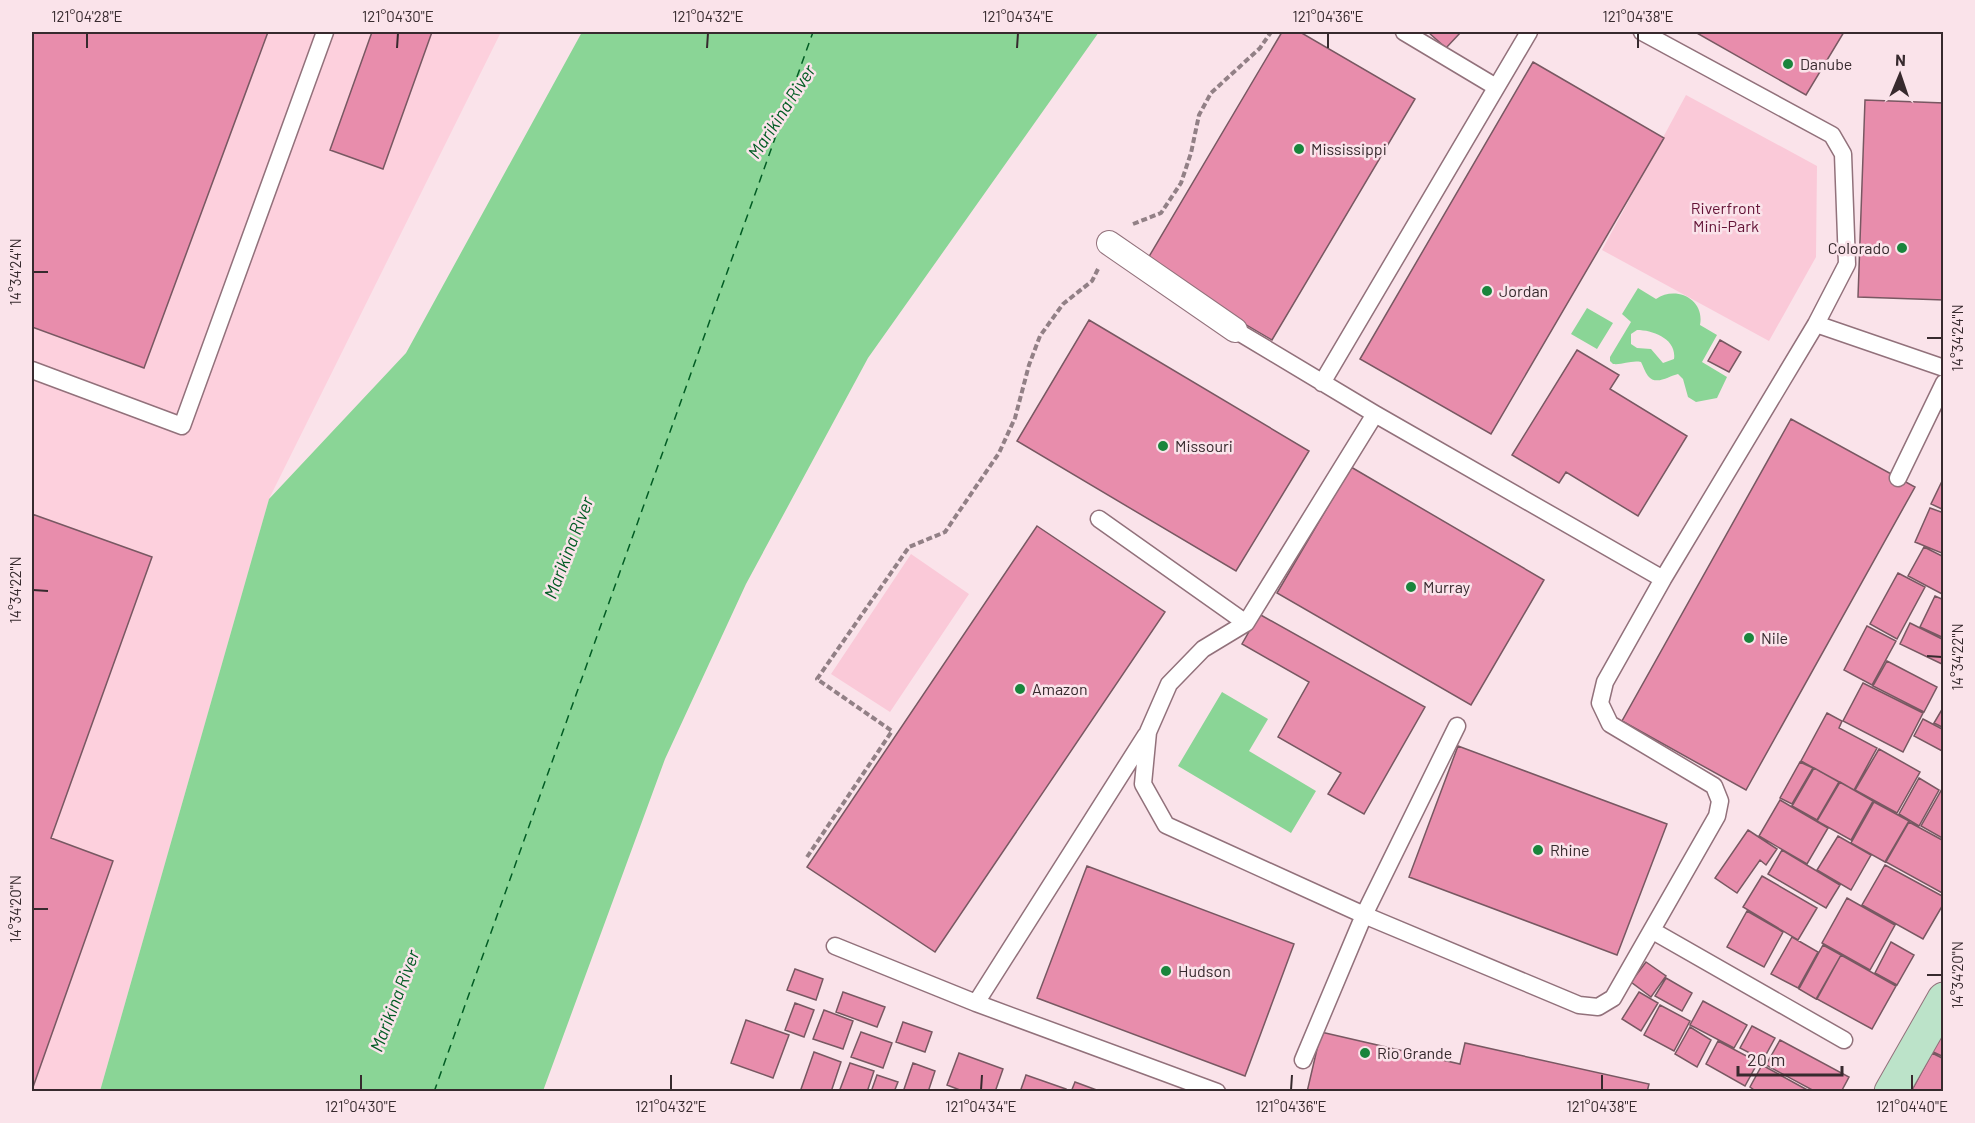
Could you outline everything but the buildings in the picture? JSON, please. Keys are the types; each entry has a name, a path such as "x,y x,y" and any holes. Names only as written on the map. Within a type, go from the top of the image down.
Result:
{"main road":[{"path":"1891,1092 1944,999"}],"street":[{"path":"1109,243 1235,330"}],"lane":[{"path":"32,370 182,426 324,32"},
{"path":"1404,32 1496,87"},
{"path":"1322,383 1529,32"},
{"path":"1148,732 1143,784 1166,825 1364,915 1579,1005 1598,1007 1613,998 1717,816 1720,801 1714,786 1610,724 1600,703 1605,682 1663,579 1816,324 1847,264 1843,154 1832,135 1642,32"},
{"path":"1816,324 1944,368"},
{"path":"1235,330 1375,414 1663,579"},
{"path":"1898,478 1944,383"},
{"path":"976,1003 1148,732 1169,684 1203,649 1246,623 1375,414"},
{"path":"1099,519 1246,623"},
{"path":"1303,1060 1364,915 1457,726"},
{"path":"1653,931 1844,1040"},
{"path":"835,946 976,1003 1217,1092"}],"path":[{"path":"807,857 892,731 817,679 909,547 945,532 999,453 1015,418 1029,365 1040,336 1063,304 1092,281 1109,243 1132,224 1161,213 1181,183 1191,153 1199,115 1211,93 1260,48 1271,32"}],"shaded area":[{"path":"32,32 501,32 269,499 100,1091 32,1091"}],"green space":[{"name":"Riverfront Mini-Park","path":"1686,95 1817,166 1816,257 1769,341 1602,250"},
{"path":"911,554 969,594 890,712 831,674"}],"water":[{"name":"Marikina River","path":"582,32 1099,32 868,358 746,584 665,759 543,1091 100,1091 269,499 406,353"},
{"path":"1638,288 1656,299 1664,295 1680,294 1694,302 1698,308 1700,325 1717,335 1702,362 1727,377 1717,398 1696,402 1688,397 1683,379 1678,374 1663,380 1655,380 1648,376 1641,362 1613,364 1610,357 1631,322 1622,314","holes":["1637,330 1657,334 1668,341 1672,346 1674,359 1663,363 1651,349 1637,348 1631,344 1631,334"]},
{"path":"1587,308 1613,323 1597,349 1571,334"},
{"path":"1222,692 1268,719 1249,751 1316,791 1291,833 1178,766"}],"ferry route":[{"path":"434,1092 813,32"}],"place":[{"name":"Danube","path":"1788,64"},
{"name":"Mississippi","path":"1299,149"},
{"name":"Colorado","path":"1902,248"},
{"name":"Jordan","path":"1487,291"},
{"name":"Missouri","path":"1163,446"},
{"name":"Murray","path":"1411,587"},
{"name":"Nile","path":"1749,638"},
{"name":"Amazon","path":"1020,689"},
{"name":"Rhine","path":"1538,850"},
{"name":"Hudson","path":"1166,971"},
{"name":"Rio Grande","path":"1365,1053"}]}
